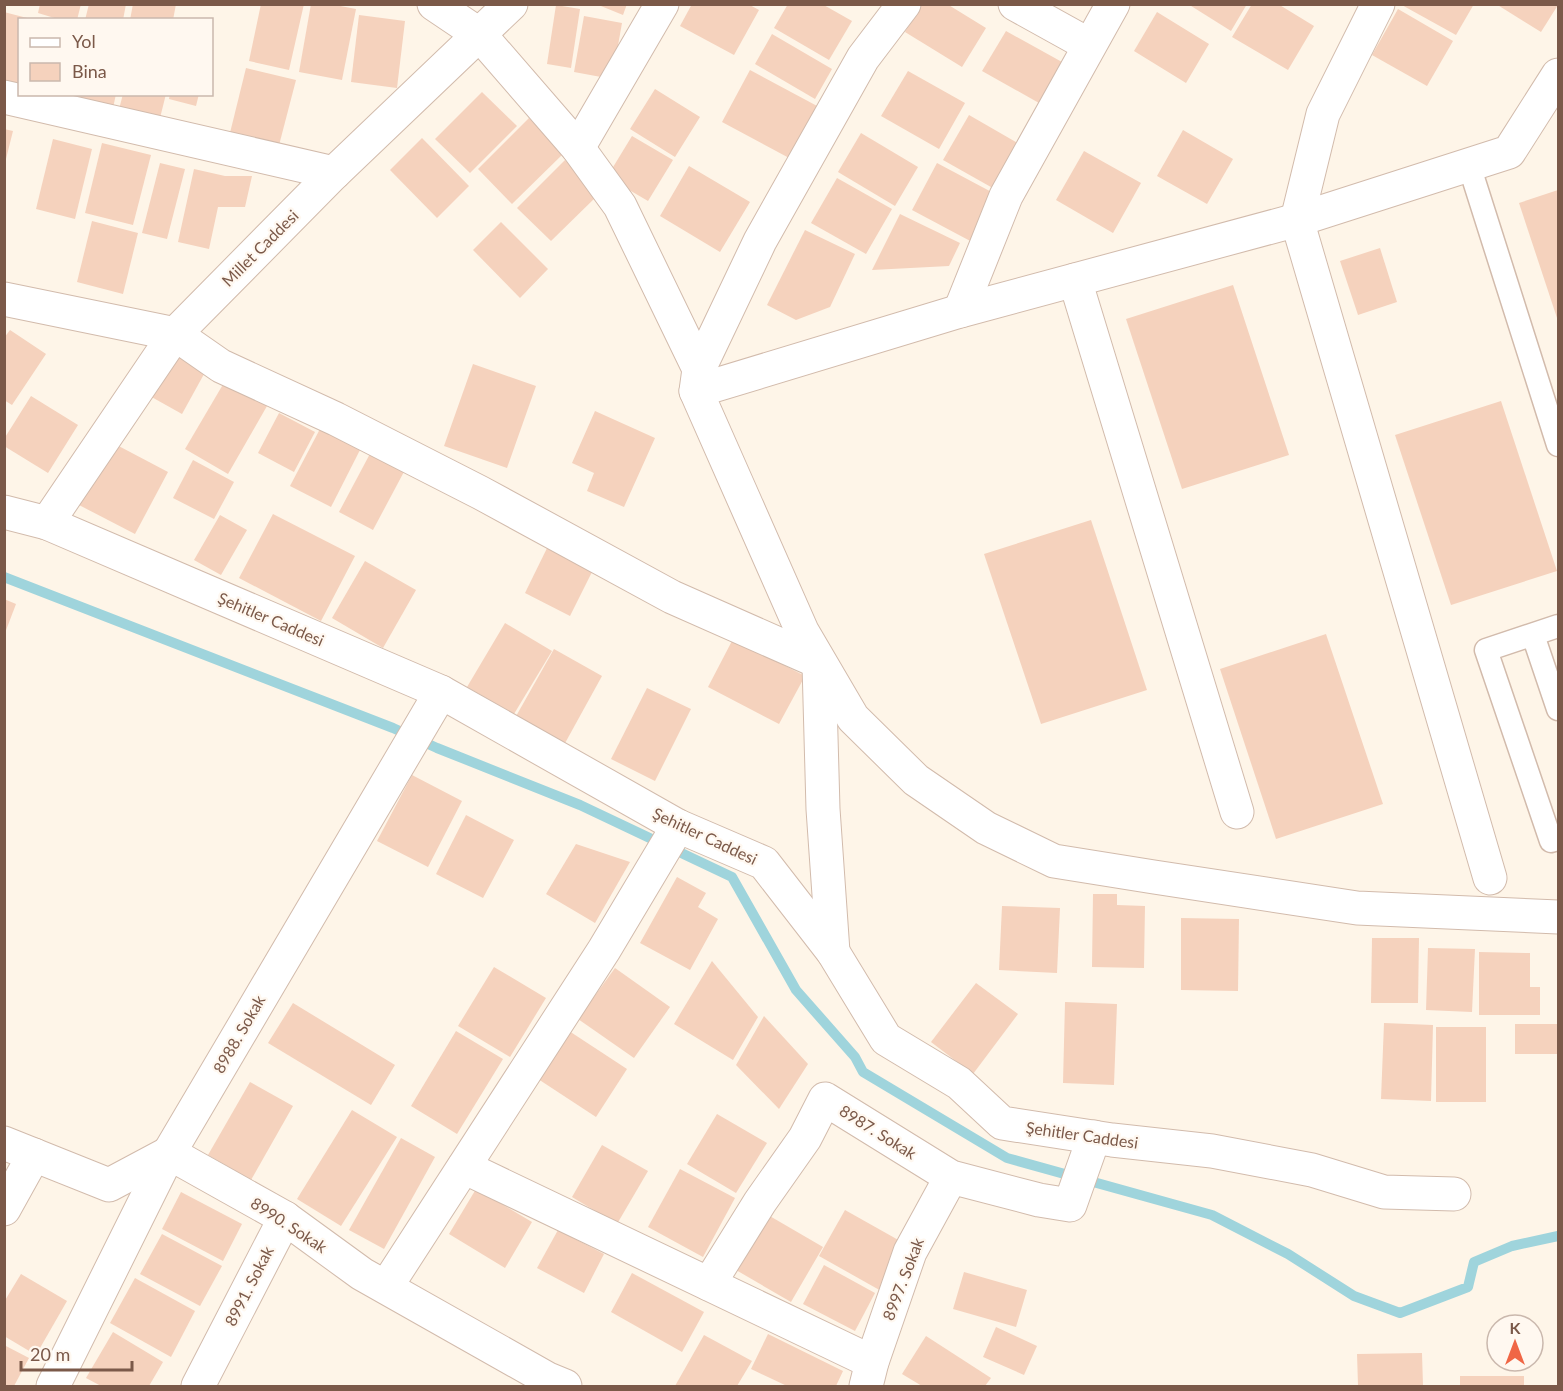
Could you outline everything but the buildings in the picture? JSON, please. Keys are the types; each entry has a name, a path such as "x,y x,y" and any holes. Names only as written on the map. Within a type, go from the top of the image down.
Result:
{"street":[{"path":"434,4 480,35 578,148 620,206 698,380 802,630 853,718 916,780 986,828 1054,861 1357,908 1558,917"},
{"name":"Millet Caddesi","path":"47,523 175,334 334,173 511,4"},
{"path":"578,148 662,4"},
{"path":"698,380 760,241 863,58 904,4"},
{"path":"1015,4 1089,45"},
{"path":"960,311 1005,196 1113,4"},
{"path":"1378,4 1323,114 1297,220 1490,878"},
{"path":"698,380 1297,220 1509,152 1558,75"},
{"path":"4,97 334,173"},
{"path":"1075,280 1237,812"},
{"path":"4,299 175,334 221,366 336,419 481,493 672,597 819,662"},
{"name":"Şehitler Caddesi","path":"4,512 47,523 441,692 677,828 764,862 833,952 886,1040 959,1083 1002,1123 1091,1146 1212,1151 1312,1170 1384,1192 1454,1194"},
{"path":"819,662 823,809 833,952"},
{"name":"8988. Sokak","path":"53,1386 169,1153 441,692"},
{"path":"386,1287 604,950 677,828"},
{"name":"8987. Sokak","path":"709,1284 760,1202 806,1138 825,1099 951,1177 1039,1200 1070,1205 1091,1146"},
{"path":"4,1143 109,1185 169,1153"},
{"name":"8990. Sokak","path":"169,1153 285,1218 362,1274 548,1379 565,1386"},
{"path":"4,1209 34,1155"},
{"path":"464,1167 709,1284 869,1374"},
{"name":"8997. Sokak","path":"869,1374 910,1252 951,1177"},
{"name":"8991. Sokak","path":"198,1386 285,1218"}],"lane":[{"path":"1469,165 1558,445"},
{"path":"1558,626 1486,650 1551,841 1558,839"},
{"path":"1533,635 1558,710"}],"waterway":[{"path":"4,577 393,728 580,805 732,877 796,990 855,1057 863,1072 1007,1158 1212,1215 1288,1254 1354,1296 1400,1313 1468,1287 1474,1262 1512,1246 1558,1236"}]}
